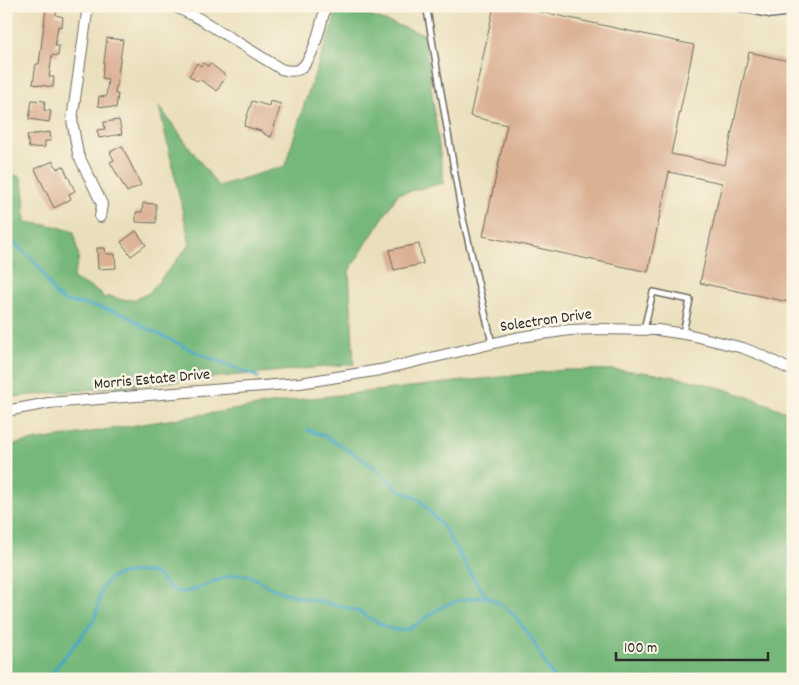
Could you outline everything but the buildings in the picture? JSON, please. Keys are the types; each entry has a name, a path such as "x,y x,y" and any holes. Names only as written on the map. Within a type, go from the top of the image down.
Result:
{"street":[{"path":"88,6 72,120 78,154 102,204 100,217"},
{"path":"174,6 200,19 281,70 289,71 296,71 306,63 314,47 326,6"},
{"name":"Solectron Drive","path":"300,383 380,370 520,337 570,330 598,329 644,329 683,334 743,348 793,371"},
{"name":"Morris Estate Drive","path":"6,411 49,403 300,383"}],"lane":[{"path":"730,6 772,15 793,12"},
{"path":"427,10 461,210 492,344"},
{"path":"644,329 652,292 690,300 683,334"}],"green space":[{"path":"339,6 424,34 444,183 398,194 349,271 354,364 11,397 6,390 6,173 21,177 25,222 55,226 74,232 79,258 73,278 101,293 103,298 110,296 122,300 136,299 149,293 190,244 159,106 218,186 285,166 305,102"},
{"path":"563,370 623,370 674,377 734,392 793,415 793,679 6,679 6,447 21,443 303,399"}],"waterway":[{"path":"6,235 33,260 40,268 55,294 64,301 125,314 144,327 200,354 258,377"},
{"path":"308,430 325,436 354,454 374,467 398,489 420,500 444,528 476,583 488,597 504,606 516,617 530,636 554,679"},
{"path":"47,679 94,619 104,585 108,580 117,575 138,572 155,574 171,589 179,592 195,590 230,576 248,576 284,592 351,609 385,627 396,630 411,627 449,604 468,599 488,597"},
{"path":"662,679 696,674 722,679"}]}
